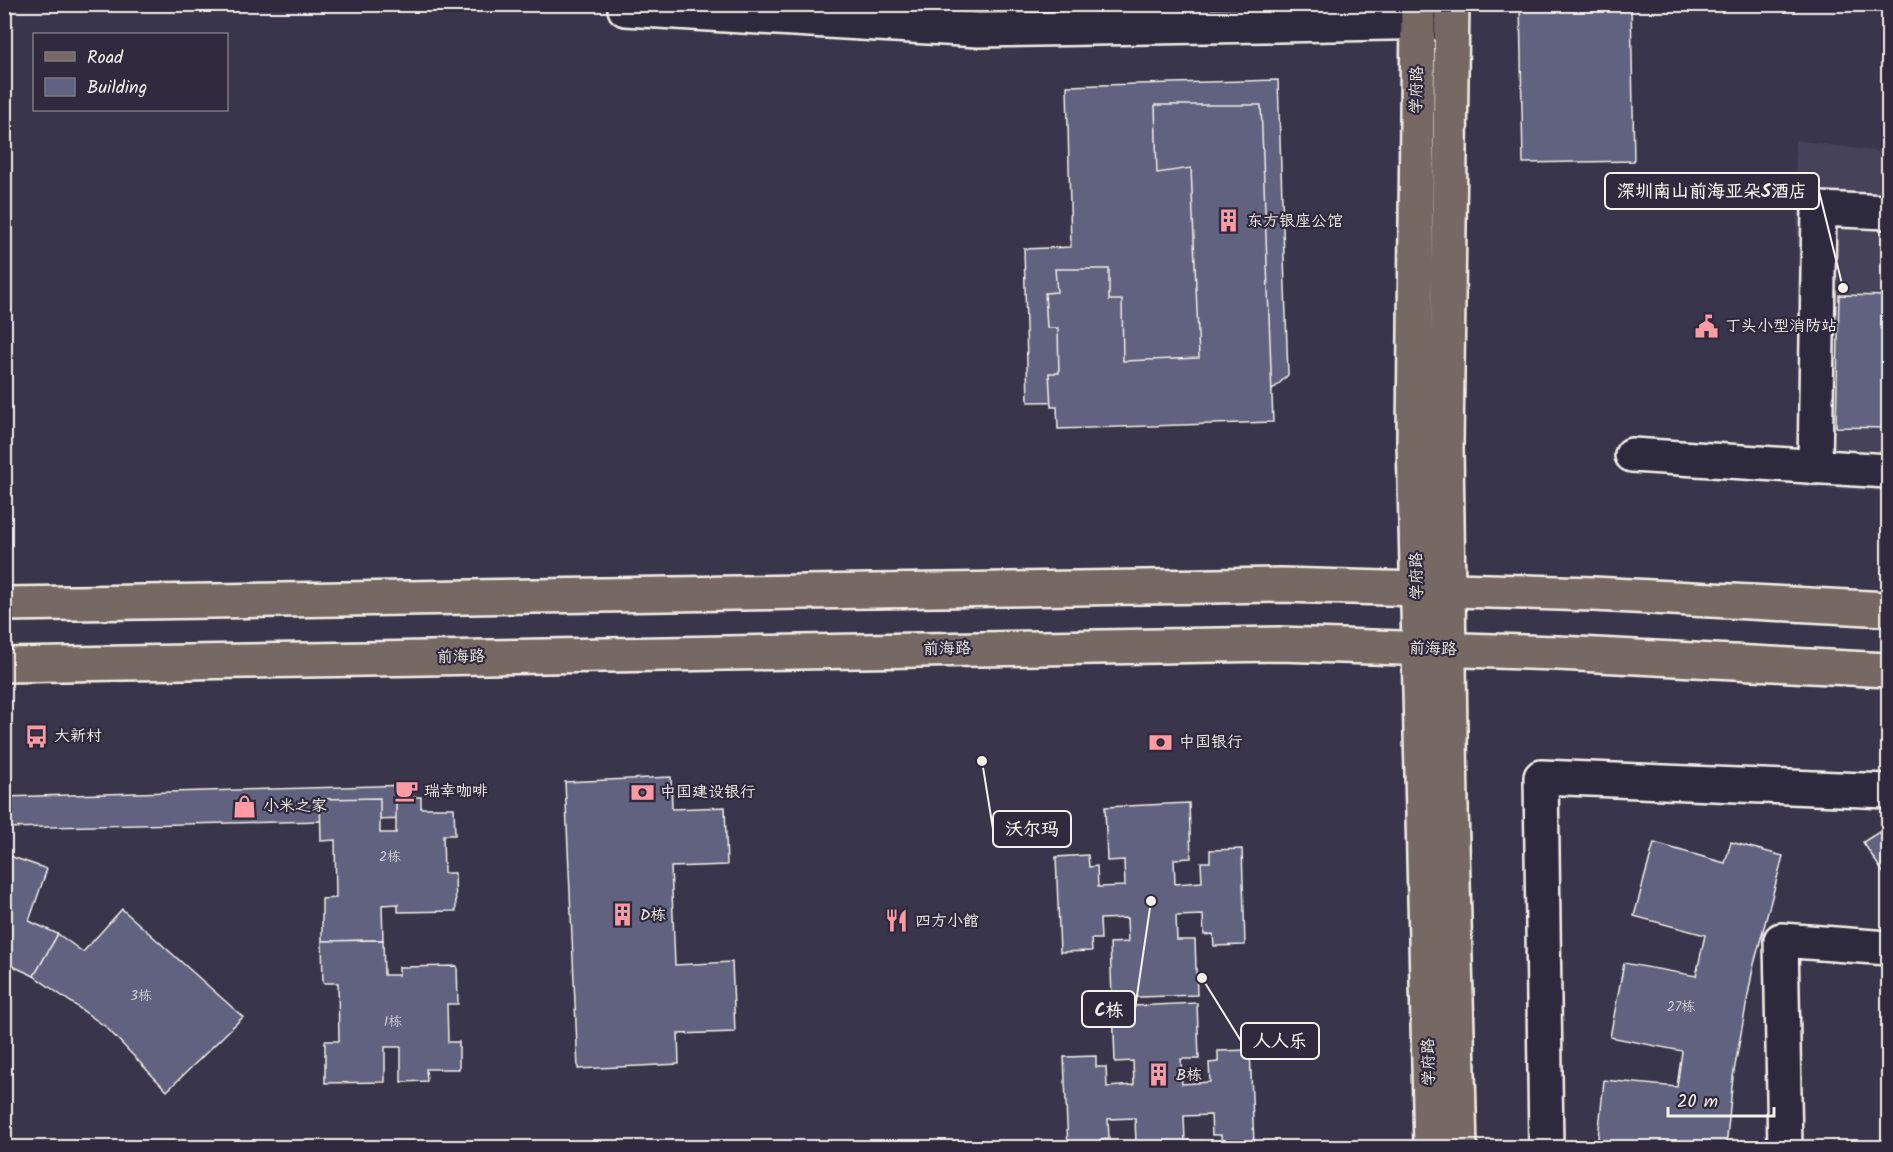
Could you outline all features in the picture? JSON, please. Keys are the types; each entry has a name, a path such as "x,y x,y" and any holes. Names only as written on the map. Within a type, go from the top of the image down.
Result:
{"main road":[{"name":"学府路","path":"1418,13 1414,441 1433,589"},
{"name":"学府路","path":"1431,1148 1433,589 1446,446 1452,13"},
{"path":"4,604 1281,585 1593,594 1888,609"},
{"name":"前海路","path":"4,664 1279,644 1888,670"},
{"name":"学府路","path":"1433,649 1460,1148"}],"lane":[{"path":"626,9 978,30 1452,13"},
{"path":"1815,466 1819,209 1888,212"},
{"path":"1632,456 1888,471"},
{"path":"1546,1148 1541,777 1888,791"},
{"path":"1785,1148 1781,940 1888,948"}],"shaded area":[{"path":"1795,140 1888,153 1888,492 1802,487"}],"building":[{"path":"852,4 930,4 929,16 852,11"},
{"path":"1520,4 1631,4 1634,161 1523,163"},
{"path":"1278,80 1288,375 1263,399 1028,402 1024,249 1071,247 1067,86"},
{"name":"东方银座公馆","path":"1155,105 1261,105 1273,422 1058,429 1057,407 1051,407 1049,373 1059,373 1058,328 1047,328 1045,293 1057,292 1055,269 1109,269 1109,300 1122,300 1123,361 1199,358 1191,168 1157,173"},
{"path":"1839,295 1888,296 1888,428 1836,427"},
{"name":"D栋","path":"671,777 672,809 725,807 727,865 671,867 675,965 732,962 735,1032 678,1034 679,1064 578,1069 565,782"},
{"path":"411,785 411,819 4,828 4,797"},
{"path":"396,797 421,797 421,808 454,808 455,835 443,835 444,873 455,873 456,911 398,912 398,904 382,905 383,940 322,941 322,899 336,898 335,840 321,841 320,799 380,798 380,833 396,833"},
{"path":"1189,803 1191,858 1174,859 1175,884 1202,882 1201,862 1210,862 1210,850 1242,849 1245,945 1214,946 1213,934 1204,935 1203,915 1176,916 1177,940 1195,940 1197,995 1112,998 1110,943 1128,942 1127,918 1100,919 1101,939 1091,939 1092,951 1060,952 1056,857 1088,855 1089,867 1097,866 1098,887 1125,886 1124,860 1107,861 1105,807"},
{"path":"1879,832 1884,839 1888,836 1888,880 1863,842"},
{"path":"1731,842 1783,856 1753,968 1733,1077 1726,1148 1597,1148 1604,1080 1677,1087 1682,1051 1610,1037 1624,963 1696,976 1705,935 1634,916 1654,843 1725,863"},
{"path":"4,854 47,869 29,921 58,934 34,976 4,962"},
{"path":"122,909 243,1017 167,1091 106,1027 34,976 58,934 83,952"},
{"path":"383,940 384,975 399,975 399,967 457,966 458,1004 447,1004 448,1042 459,1042 459,1069 426,1069 427,1081 401,1082 401,1047 385,1047 385,1082 325,1083 325,1041 339,1041 338,983 323,983 322,941"},
{"name":"B栋","path":"1197,1003 1199,1059 1181,1059 1182,1084 1210,1082 1209,1063 1218,1062 1218,1051 1250,1050 1254,1145 1222,1146 1221,1135 1212,1135 1211,1115 1184,1116 1185,1141 1203,1141 1203,1148 1118,1148 1118,1144 1136,1143 1135,1118 1108,1119 1109,1139 1099,1140 1099,1148 1068,1148 1064,1057 1096,1056 1096,1067 1106,1067 1107,1087 1134,1085 1133,1061 1115,1062 1113,1007"}],"place":[{"name":"东方银座公馆","path":"1229,221"},
{"name":"深圳南山前海亚朵S酒店","path":"1843,288"},
{"name":"丁头小型消防站","path":"1707,326"},
{"name":"大新村","path":"36,736"},
{"name":"中国银行","path":"1161,742"},
{"name":"沃尔玛","path":"982,761"},
{"name":"瑞幸咖啡","path":"406,791"},
{"name":"中国建设银行","path":"642,792"},
{"name":"小米之家","path":"245,806"},
{"name":"C栋","path":"1151,901"},
{"name":"D栋","path":"622,915"},
{"name":"四方小館","path":"897,921"},
{"name":"人人乐","path":"1202,978"},
{"name":"B栋","path":"1158,1075"}]}
